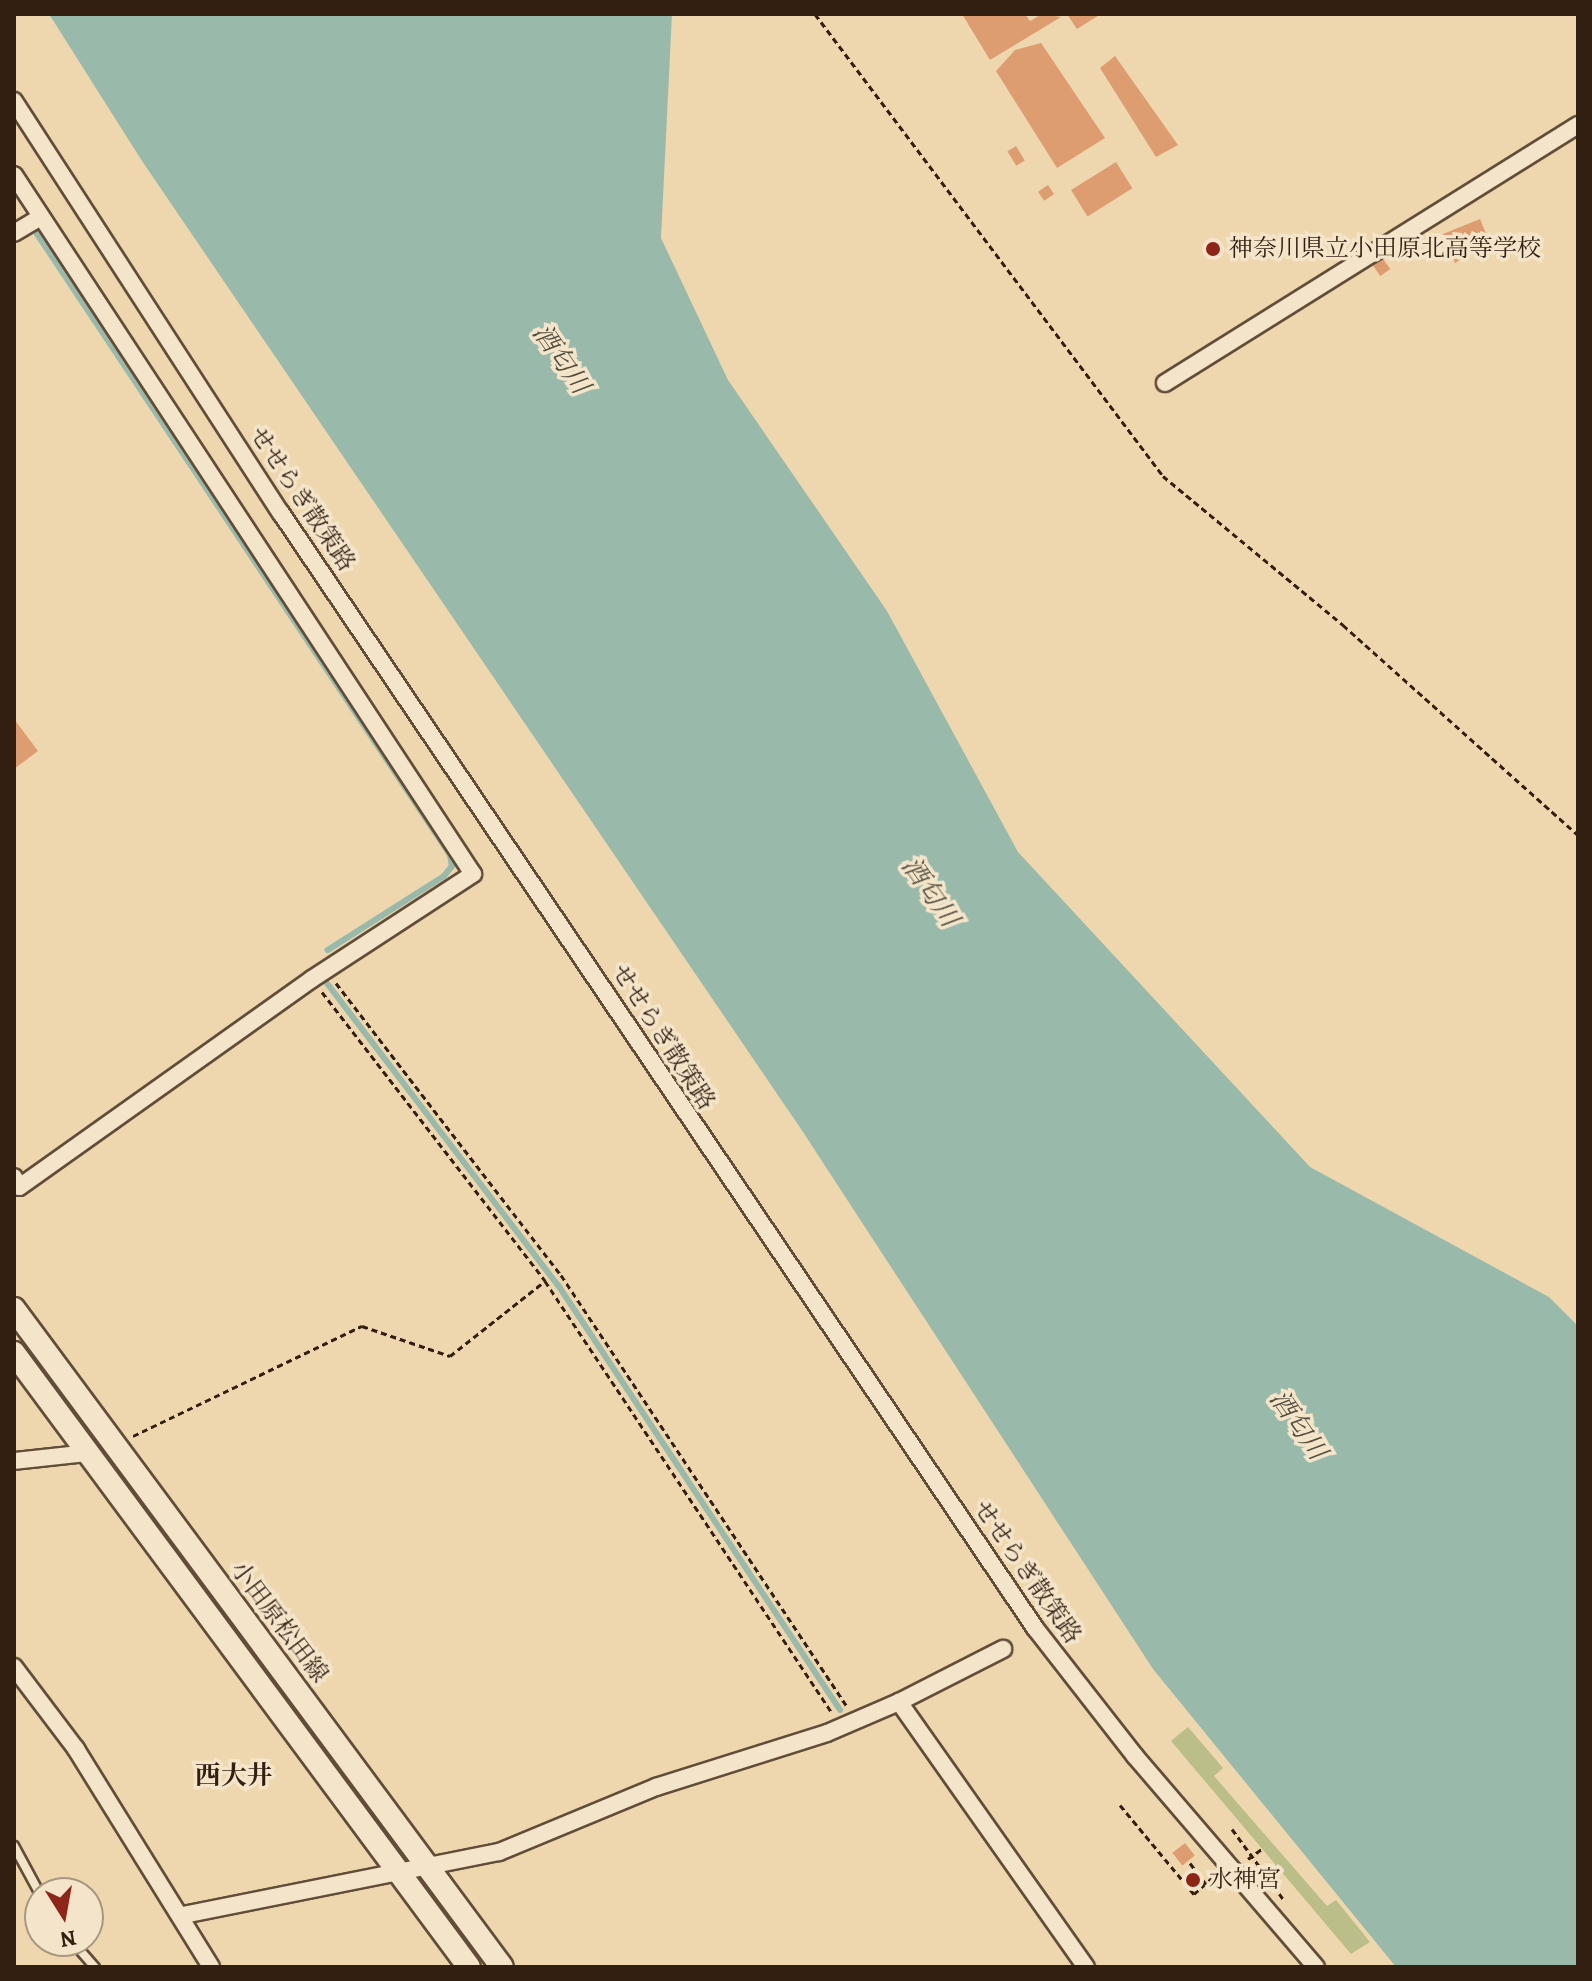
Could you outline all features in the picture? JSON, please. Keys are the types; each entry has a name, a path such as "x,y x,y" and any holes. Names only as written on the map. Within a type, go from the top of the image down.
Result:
{"main road":[{"name":"小田原松田線","path":"14,1309 502,1967"},
{"path":"14,1353 469,1967"}],"street":[{"name":"せせらぎ散策路","path":"14,101 281,513 1035,1628 1135,1756 1236,1869 1316,1967"},
{"path":"1165,383 1578,125"},
{"path":"14,175 473,874 319,975 19,1187 14,1177"},
{"path":"14,233 41,217"},
{"path":"14,1461 88,1453"},
{"path":"183,1915 430,1870 499,1852 656,1787 848,1724 899,1702 1003,1649"},
{"path":"14,1667 76,1749 183,1915 211,1967"},
{"path":"899,1702 1086,1967"}],"lane":[{"path":"14,1846 31,1877"}],"path":[{"path":"815,14 1163,476 1343,625 1578,835"},
{"path":"319,975 545,1281 848,1724"},
{"path":"319,975 561,1275 848,1724"},
{"path":"115,1445 362,1326 450,1356 545,1281"},
{"path":"1120,1805 1194,1894 1214,1877"},
{"path":"1236,1869 1263,1848"},
{"path":"1190,1863 1206,1884"}],"green space":[{"path":"1188,1727 1223,1768 1214,1776 1327,1906 1336,1900 1370,1942 1351,1954 1171,1741"}],"water":[{"name":"酒匂川","path":"49,14 672,14 661,238 728,380 887,611 1018,852 1310,1167 1549,1297 1578,1326 1578,1967 1396,1967 1153,1669 803,1132 142,161"}],"building":[{"path":"962,14 1025,14 1030,21 1042,14 1061,17 990,60"},
{"path":"1067,14 1101,14 1077,29"},
{"path":"1041,43 1105,138 1057,168 996,71 1015,50"},
{"path":"1115,56 1178,145 1156,157 1100,68"},
{"path":"1016,146 1025,161 1016,166 1007,151"},
{"path":"1116,162 1132,188 1087,216 1071,190"},
{"path":"1048,185 1054,194 1044,201 1038,192"},
{"path":"1480,219 1489,241 1455,263 1443,234"},
{"path":"1381,256 1390,269 1380,276 1371,263"},
{"path":"14,719 38,751 14,769"},
{"path":"1185,1843 1195,1856 1182,1865 1172,1853"}],"waterway":[{"path":"37,234 450,855 452,866 444,876 328,950"},
{"path":"326,982 558,1285 840,1710"}],"place":[{"name":"神奈川県立小田原北高等学校","path":"1213,249"},
{"name":"水神宮","path":"1193,1880"}],"district":[{"name":"西大井","path":"234,1776"}]}
